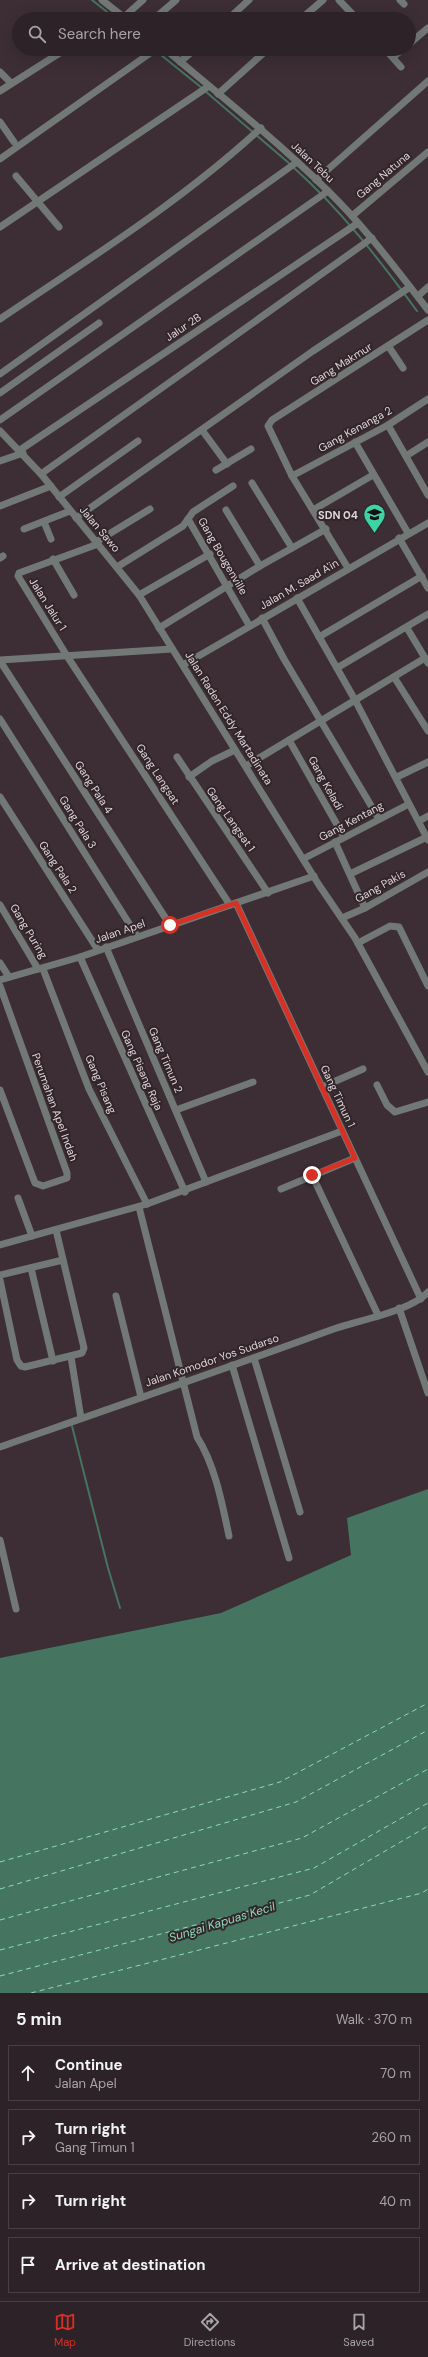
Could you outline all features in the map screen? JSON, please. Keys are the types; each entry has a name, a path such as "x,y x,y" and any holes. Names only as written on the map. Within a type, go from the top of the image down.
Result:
{"street":[{"path":"102,0 112,12"},
{"path":"131,12 143,0"},
{"path":"162,12 176,0"},
{"path":"236,12 249,0"},
{"path":"309,12 323,0"},
{"path":"339,0 350,12"},
{"path":"416,38 428,28"},
{"path":"0,91 55,56"},
{"path":"0,159 147,56"},
{"name":"Jalan Tebu","path":"173,56 206,88 218,94 260,129 316,180 325,194 352,216 408,288 418,296 428,310"},
{"path":"180,62 187,56"},
{"path":"218,94 260,56"},
{"path":"393,58 401,67"},
{"path":"0,72 11,83"},
{"path":"316,180 428,81"},
{"path":"0,227 206,88"},
{"path":"0,122 14,142"},
{"path":"0,319 191,189 260,129"},
{"name":"Gang Natuna","path":"352,216 428,152"},
{"path":"0,374 296,162"},
{"path":"16,176 59,227"},
{"path":"0,420 325,194"},
{"name":"Jalur 2B","path":"0,461 21,452 347,229 357,224"},
{"path":"41,474 370,240"},
{"path":"418,296 428,287"},
{"path":"76,518 408,288"},
{"name":"Gang Makmur","path":"292,476 268,427 272,420 389,347 428,320"},
{"path":"0,393 99,323"},
{"path":"389,347 403,368"},
{"name":"Gang Kenanga 2","path":"292,476 388,425 428,399"},
{"path":"388,425 406,456 426,484 428,495"},
{"path":"202,430 227,464"},
{"name":"Jalan Sawo","path":"0,431 41,474 117,567 139,595 172,649"},
{"path":"59,497 138,441"},
{"path":"355,442 408,533"},
{"path":"406,456 428,442"},
{"path":"216,470 251,449"},
{"path":"313,510 373,475"},
{"path":"292,476 326,529 348,568"},
{"path":"252,483 292,548"},
{"path":"0,506 51,486"},
{"path":"117,567 183,526 196,509 233,486"},
{"name":"Jalan Jalur 1","path":"67,656 18,576 19,572 97,543 150,509"},
{"path":"226,510 260,566"},
{"path":"24,529 70,511"},
{"name":"Gang Bougenville","path":"188,518 210,554 249,625"},
{"path":"44,522 51,539"},
{"name":"Jalan M. Saad A'in","path":"182,665 399,538 428,523"},
{"path":"159,628 260,566 326,529"},
{"path":"399,538 428,588"},
{"path":"139,595 210,554"},
{"path":"53,559 74,595"},
{"path":"319,637 422,576"},
{"path":"297,598 397,777 409,804 420,821 427,838 350,874"},
{"path":"337,668 407,628 428,614"},
{"path":"262,618 320,721 378,819"},
{"path":"246,766 394,677 426,661 407,628"},
{"name":"Jalan Raden Eddy Martadinata","path":"0,661 172,649 319,885 358,943 428,1072"},
{"name":"Gang Langsat","path":"67,656 233,904"},
{"name":"Gang Pala 4","path":"0,661 170,925"},
{"path":"394,677 428,731"},
{"name":"Gang Pala 3","path":"0,719 137,936"},
{"name":"Gang Keladi","path":"289,740 344,837"},
{"path":"189,777 212,761 235,750"},
{"name":"Gang Langsat 1","path":"177,757 268,893"},
{"path":"397,777 428,762"},
{"name":"Gang Pala 2","path":"0,797 98,950"},
{"name":"Gang Kentang","path":"304,859 409,804"},
{"path":"420,821 428,816"},
{"path":"335,842 365,908"},
{"name":"Gang Pakis","path":"342,918 365,908 428,872"},
{"name":"Jalan Apel","path":"0,980 80,957 106,946 268,893 314,876"},
{"name":"Gang Timun 1","path":"233,904 322,1087 421,1298"},
{"name":"Gang Puring","path":"0,905 41,969"},
{"path":"358,943 390,926 399,927 428,986"},
{"name":"Gang Timun 2","path":"106,946 206,1182"},
{"name":"Gang Pisang Raja","path":"80,957 184,1192"},
{"path":"0,963 9,977"},
{"name":"Gang Pisang","path":"41,969 89,1089 147,1204"},
{"name":"Perumahan Apel Indah","path":"0,986 68,1173 67,1178 42,1186 35,1183 0,1090"},
{"path":"322,1087 363,1069"},
{"path":"176,1110 253,1082"},
{"path":"377,1084 387,1106 396,1112 428,1102"},
{"path":"0,1245 139,1207 184,1192 206,1182 342,1131"},
{"path":"281,1189 355,1158"},
{"path":"312,1175 378,1315"},
{"path":"18,1198 32,1236"},
{"path":"139,1207 197,1437 204,1446 214,1474 229,1536"},
{"path":"0,1280 17,1360 21,1366 25,1367 71,1357 82,1353 84,1348 56,1230"},
{"path":"0,1275 63,1260"},
{"path":"31,1268 53,1361"},
{"name":"Jalan Komodor Yos Sudarso","path":"0,1447 254,1358 329,1330 399,1308 421,1298 428,1292"},
{"path":"116,1296 141,1397"},
{"path":"399,1308 428,1392"},
{"path":"71,1357 81,1418"},
{"path":"254,1358 300,1512"},
{"path":"232,1365 289,1558"},
{"path":"0,1540 16,1609"}],"water":[{"name":"Sungai Kapuas Kecil","path":"428,1489 428,1993 0,1993 0,1658 221,1613 351,1555 347,1518"}],"waterway":[{"path":"92,0 107,12"},
{"path":"162,56 202,88"},
{"path":"205,91 290,164"},
{"path":"293,167 311,183 359,236 417,311"},
{"path":"72,1426 108,1568 120,1608"}],"ferry route":[{"path":"0,1862 280,1782 428,1703"},
{"path":"0,1889 296,1802 428,1730"},
{"path":"0,1920 302,1838 428,1769"},
{"path":"0,1950 314,1868 428,1803"},
{"path":"0,1976 310,1895 428,1826"},
{"path":"31,1993 422,1893 428,1889"}],"place":[{"name":"SDN 04","path":"374,534"}],"route":[{"path":"170,925 236,903 355,1158 312,1175"}]}
